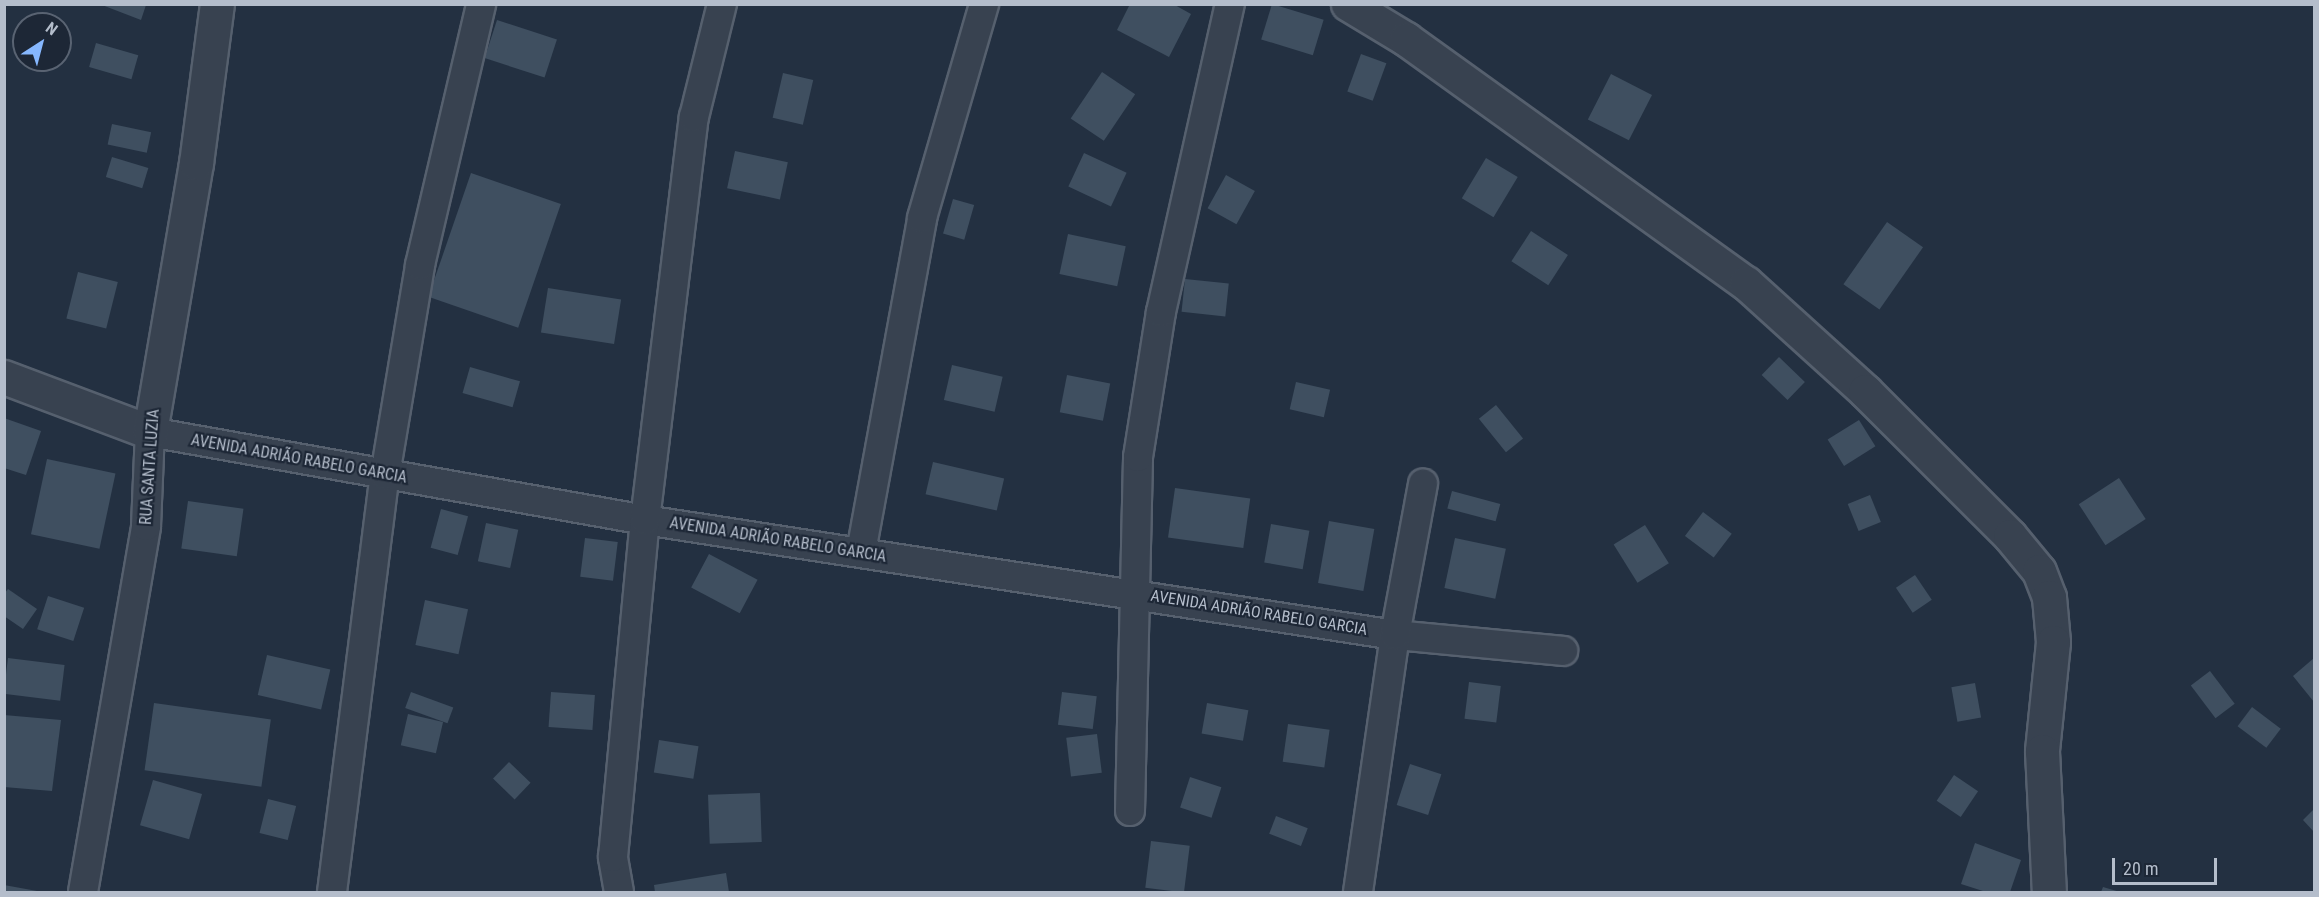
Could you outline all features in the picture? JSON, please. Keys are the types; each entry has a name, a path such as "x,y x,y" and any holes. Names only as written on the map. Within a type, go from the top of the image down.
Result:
{"street":[{"name":"RUA SANTA LUZIA","path":"83,892 146,526 150,432 196,163 217,4"},
{"path":"332,892 385,475 420,265 481,4"},
{"path":"619,892 613,857 645,520 694,117 722,4"},
{"path":"861,552 922,218 984,4"},
{"path":"1130,811 1133,592 1138,457 1161,312 1230,4"},
{"path":"1348,4 1406,39 1746,284 1865,391 2010,536 2039,572 2049,597 2052,642 2042,751 2049,892"},
{"name":"AVENIDA ADRIÃO RABELO GARCIA","path":"4,377 150,432 385,475 645,520 1133,592 1395,635 1563,651"},
{"path":"1358,892 1395,635 1423,484"}],"building":[{"path":"1130,4 1173,4 1191,14 1169,57 1117,30"},
{"path":"1272,4 1324,20 1313,55 1261,39"},
{"path":"102,5 146,5 141,20"},
{"path":"497,20 557,39 545,78 485,58"},
{"path":"96,43 138,55 131,79 89,67"},
{"path":"1361,54 1386,63 1373,101 1347,92"},
{"path":"1102,72 1135,94 1104,141 1071,118"},
{"path":"783,73 813,80 803,125 773,118"},
{"path":"1611,74 1652,95 1629,140 1588,119"},
{"path":"112,124 151,132 147,153 108,145"},
{"path":"735,151 788,162 780,199 727,188"},
{"path":"1084,153 1127,173 1111,206 1068,187"},
{"path":"112,157 148,168 142,188 106,177"},
{"path":"1486,158 1518,177 1494,217 1462,198"},
{"path":"471,173 561,204 518,328 428,297"},
{"path":"1226,175 1255,191 1236,224 1208,208"},
{"path":"953,199 974,205 964,240 943,234"},
{"path":"1887,222 1923,247 1879,309 1843,284"},
{"path":"1531,231 1568,255 1548,285 1511,261"},
{"path":"1068,234 1126,246 1117,286 1059,274"},
{"path":"78,272 118,282 106,328 66,319"},
{"path":"1185,279 1229,284 1225,316 1182,312"},
{"path":"548,288 621,300 614,344 541,332"},
{"path":"1779,357 1805,382 1788,400 1762,375"},
{"path":"952,365 1003,377 995,412 944,400"},
{"path":"470,367 520,381 513,407 463,393"},
{"path":"1067,375 1110,383 1103,421 1060,412"},
{"path":"1296,382 1330,390 1324,417 1290,409"},
{"path":"1496,405 1523,438 1506,452 1479,419"},
{"path":"4,418 41,431 26,475 4,468"},
{"path":"1859,420 1875,446 1844,466 1828,440"},
{"path":"47,459 115,474 99,549 31,534"},
{"path":"933,462 1004,478 997,511 926,494"},
{"path":"2119,478 2146,519 2105,545 2079,504"},
{"path":"1175,488 1250,499 1243,548 1168,538"},
{"path":"1452,491 1500,504 1496,521 1447,508"},
{"path":"1870,495 1881,522 1859,531 1848,504"},
{"path":"188,501 243,509 237,556 181,549"},
{"path":"441,509 468,516 458,555 431,548"},
{"path":"1703,512 1732,534 1714,558 1685,536"},
{"path":"1329,521 1374,529 1363,591 1318,583"},
{"path":"486,523 518,530 510,568 478,561"},
{"path":"1271,524 1309,531 1303,569 1264,562"},
{"path":"1645,525 1669,563 1637,583 1614,545"},
{"path":"585,538 618,542 613,581 580,577"},
{"path":"1455,538 1506,549 1495,599 1444,588"},
{"path":"709,554 758,580 740,613 691,588"},
{"path":"1915,575 1932,600 1913,613 1896,588"},
{"path":"8,589 37,609 23,629 4,616 4,594"},
{"path":"48,596 84,608 73,641 37,629"},
{"path":"425,600 468,609 458,654 415,645"},
{"path":"267,655 330,670 321,710 258,695"},
{"path":"8,658 65,665 60,701 4,694"},
{"path":"2314,658 2314,702 2293,676"},
{"path":"2210,671 2235,704 2216,718 2191,685"},
{"path":"1469,682 1501,686 1496,723 1464,719"},
{"path":"1975,683 1981,717 1957,722 1951,687"},
{"path":"411,692 453,707 447,723 405,708"},
{"path":"551,692 595,695 592,730 549,727"},
{"path":"1062,692 1097,696 1093,729 1058,725"},
{"path":"154,703 271,719 261,787 145,770"},
{"path":"1207,703 1248,710 1243,741 1202,734"},
{"path":"2252,707 2281,729 2266,748 2238,726"},
{"path":"408,714 443,722 436,753 401,745"},
{"path":"4,715 61,720 52,791 4,787"},
{"path":"1288,724 1330,730 1324,767 1283,762"},
{"path":"1097,734 1102,773 1071,776 1066,738"},
{"path":"659,740 699,746 693,779 654,773"},
{"path":"509,762 531,783 515,799 493,779"},
{"path":"1410,764 1441,774 1428,815 1397,805"},
{"path":"1954,775 1978,791 1961,817 1937,801"},
{"path":"1190,777 1221,787 1211,818 1180,807"},
{"path":"153,780 202,794 189,839 140,825"},
{"path":"760,793 762,842 710,844 708,795"},
{"path":"268,799 296,806 288,840 260,833"},
{"path":"2314,809 2314,832 2303,820"},
{"path":"1276,816 1308,828 1301,846 1269,834"},
{"path":"1151,841 1190,846 1184,892 1145,888"},
{"path":"1975,843 2021,860 2010,892 1986,892 1961,884"},
{"path":"726,873 729,892 655,892 654,885"},
{"path":"4,885 37,891 37,892 4,892"},
{"path":"2103,887 2120,892 2101,892"}]}
